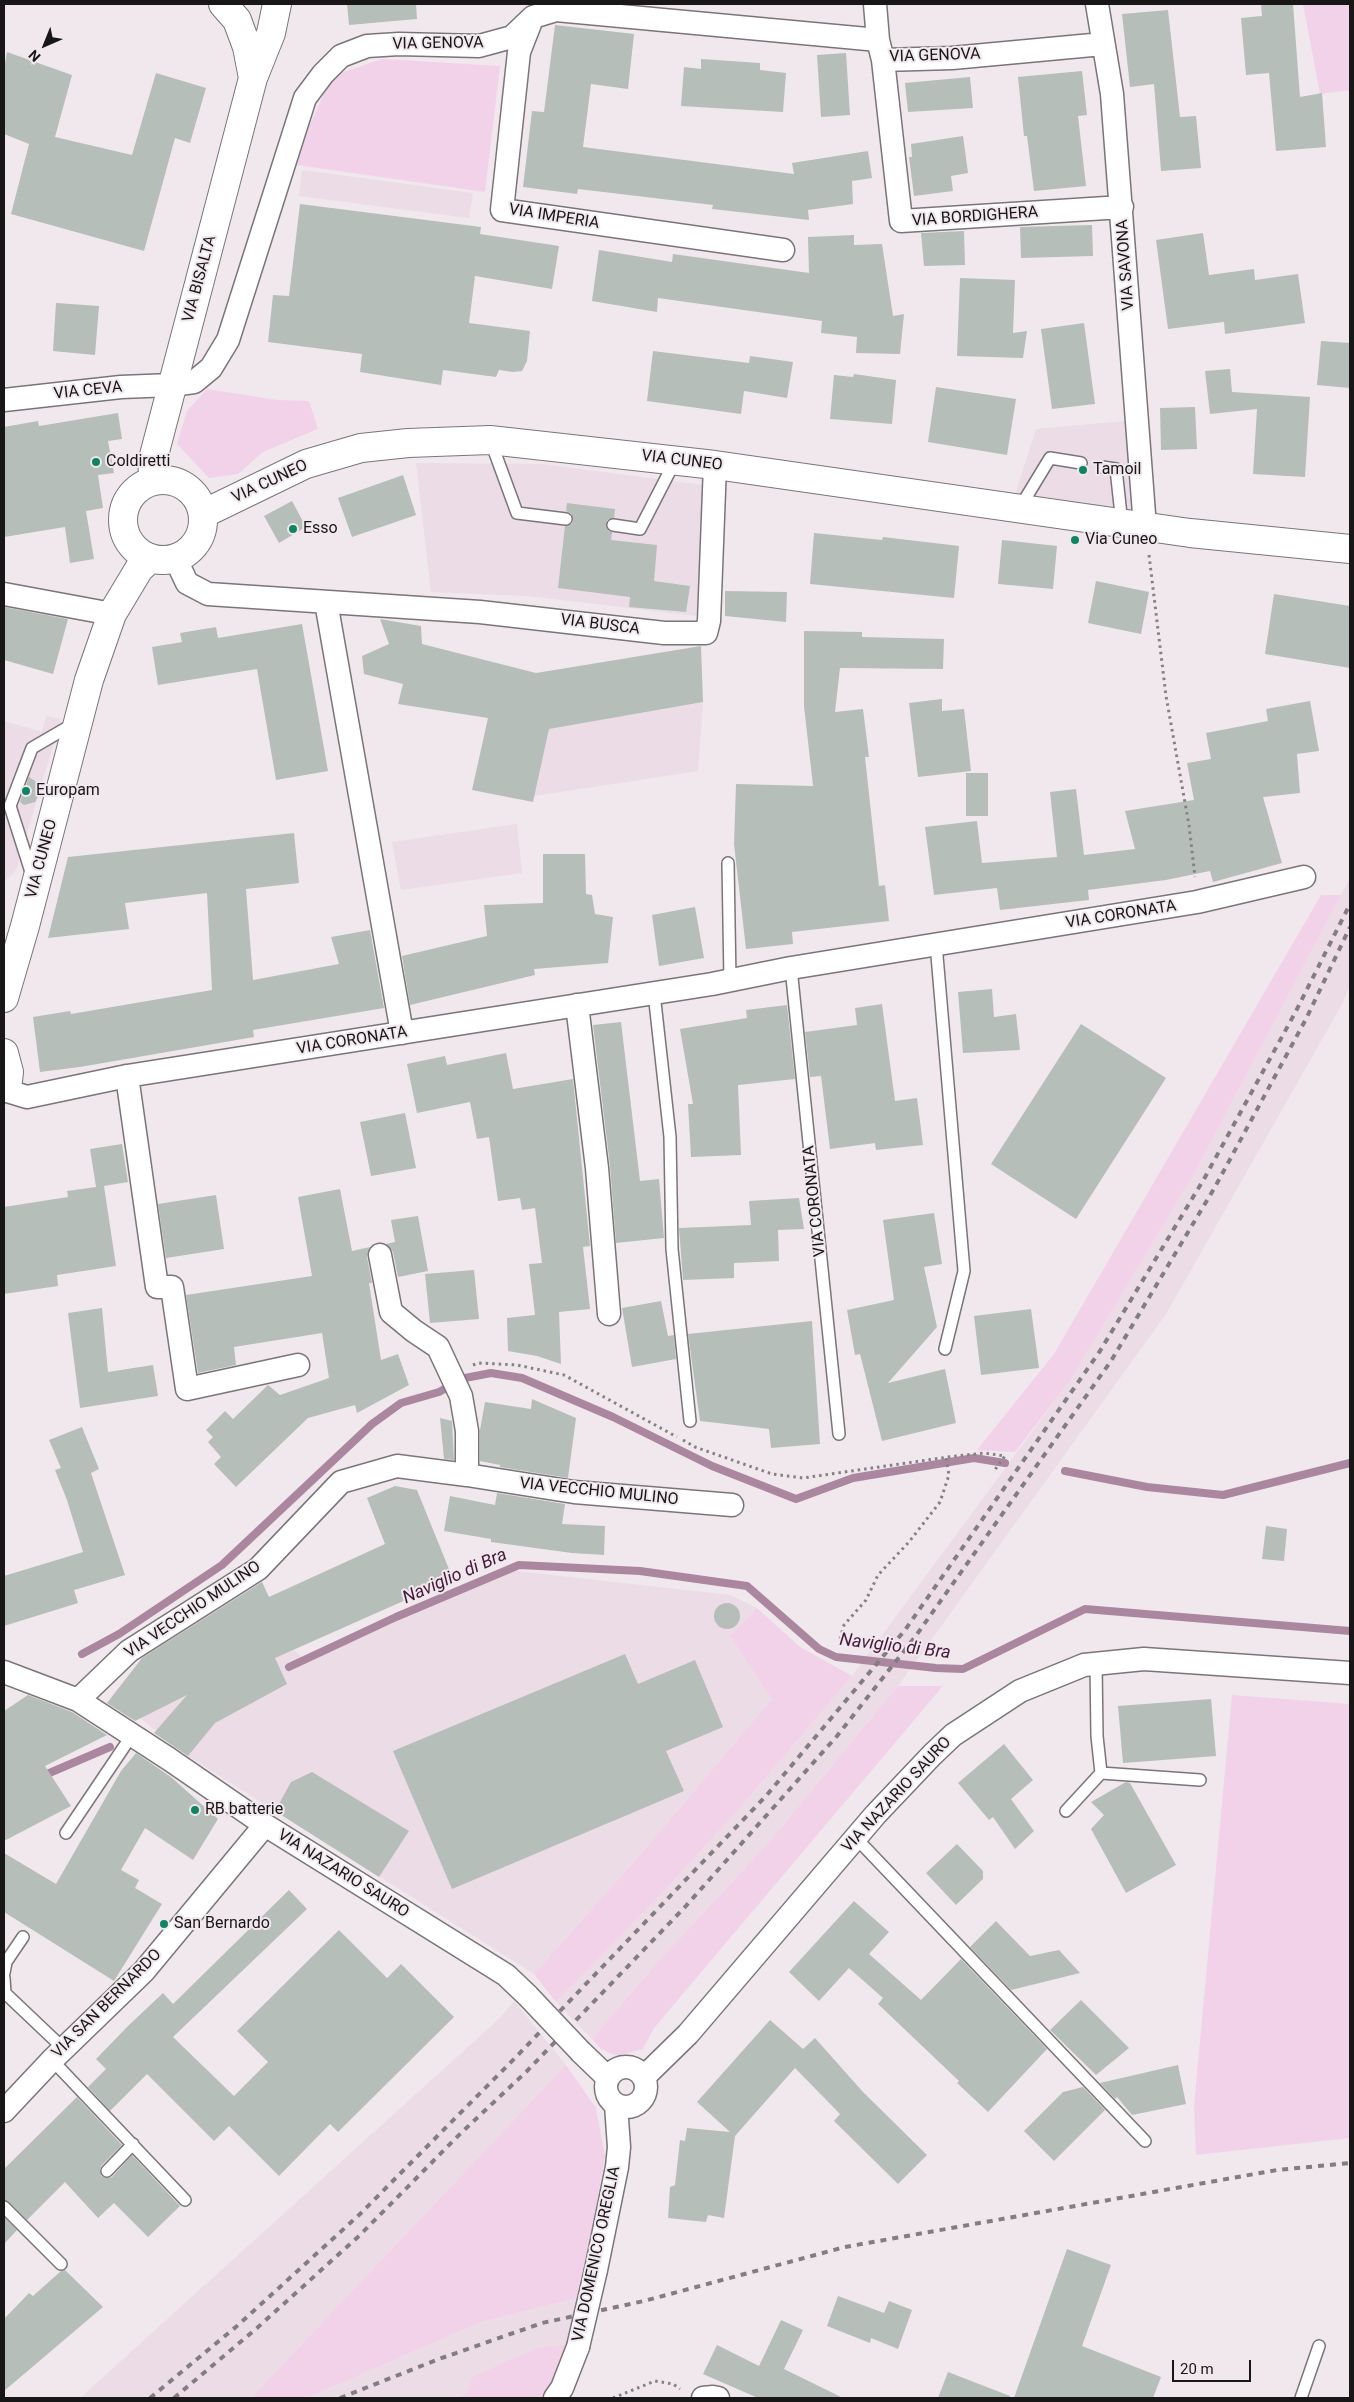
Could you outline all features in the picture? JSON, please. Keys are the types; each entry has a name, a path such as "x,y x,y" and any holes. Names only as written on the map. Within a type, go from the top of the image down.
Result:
{"main road":[{"name":"VIA BISALTA","path":"223,4 237,20 247,47 253,78"},
{"name":"VIA BISALTA","path":"154,480 152,463 172,385 253,78 271,33 277,4"},
{"name":"VIA CUNEO","path":"203,514 306,464 360,448 408,443 490,440 676,460 1133,525 1350,549"},
{"path":"154,480 179,483 191,490 199,501 203,514 203,528 198,540 178,558 164,560 151,558 139,552 129,542 124,530 122,517 125,505 132,494 142,485 154,480"},
{"name":"VIA CUNEO","path":"4,998 36,885 89,680 112,614 139,569 151,558"},
{"path":"4,1053 9,1072 8,1081 4,1089"}],"street":[{"path":"875,4 881,50"},
{"name":"VIA SAVONA","path":"1097,4 1112,94 1122,207 1133,525"},
{"name":"VIA GENOVA","path":"172,385 194,382 212,368 228,340 305,98 323,74 341,56 367,46 399,44 479,46 512,37 535,10 556,10 952,58 1103,44"},
{"name":"VIA IMPERIA","path":"535,10 519,52 502,210 783,250"},
{"name":"VIA BORDIGHERA","path":"881,50 900,221 1122,207"},
{"name":"VIA CEVA","path":"4,400 121,387 172,385"},
{"name":"VIA BUSCA","path":"178,558 179,566 187,583 208,594 480,612 664,633 706,633 709,621 715,465"},
{"path":"4,594 112,614"},
{"path":"326,602 402,1033"},
{"name":"VIA CORONATA","path":"4,1089 27,1097 127,1076 577,1006 730,981 791,968 1197,902 1304,877"},
{"path":"577,1006 597,1168 610,1314"},
{"path":"127,1076 157,1287 172,1287 187,1389 298,1365"},
{"path":"380,1256 391,1312 414,1331 438,1347 452,1373 461,1396 467,1431 467,1475"},
{"name":"VIA VECCHIO MULINO","path":"78,1700 129,1650 258,1569 341,1482 397,1466 574,1492 732,1505"},
{"name":"VIA NAZARIO SAURO","path":"644,2077 688,2034 876,1814 953,1735 1020,1691 1084,1665 1144,1659 1350,1674"},
{"name":"VIA NAZARIO SAURO","path":"4,1672 78,1700 265,1826 506,1975 608,2078"},
{"name":"VIA SAN BERNARDO","path":"4,2111 144,1971 265,1826"},
{"path":"628,2067 634,2068 644,2077 647,2089 642,2101 629,2108 616,2106 607,2095 608,2078 615,2070 628,2067"},
{"name":"VIA DOMENICO OREGLIA","path":"555,2398 562,2388 578,2347 596,2270 617,2168 619,2147 616,2106"},
{"path":"695,2396 718,2398"}],"lane":[{"path":"490,440 517,513 566,519"},
{"path":"1019,509 1050,458 1081,463"},
{"path":"613,525 640,529 676,460"},
{"path":"1102,467 1116,469 1133,525"},
{"path":"36,885 10,806 32,748 78,721"},
{"path":"728,863 730,981"},
{"path":"936,944 964,1272 945,1349"},
{"name":"VIA CORONATA","path":"791,968 839,1434"},
{"path":"654,993 670,1137 672,1250 690,1421"},
{"path":"1096,1663 1096,1736 1101,1773"},
{"path":"66,1833 132,1735"},
{"path":"1101,1773 1200,1780"},
{"path":"1066,1811 1101,1773"},
{"path":"856,1838 1145,2141"},
{"path":"4,1973 6,1962 23,1937"},
{"path":"4,1978 4,1992 134,2144 185,2200"},
{"path":"107,2171 134,2144"},
{"path":"4,2207 61,2264"},
{"path":"1302,2398 1319,2346"}],"path":[{"path":"1133,525 1156,601 1166,696 1189,825 1197,902"},
{"path":"452,1373 479,1363 516,1365 564,1375 695,1447 772,1474 802,1478 946,1458 984,1454 1004,1456 994,1471"},
{"path":"840,1638 844,1625 866,1600 878,1576 909,1542 940,1502 949,1475 946,1458"},
{"path":"613,2398 655,2381 673,2384 695,2396"}],"shaded area":[{"path":"1303,4 1350,4 1350,90 1320,94"},
{"path":"382,59 500,66 485,192 297,165 309,127 332,76"},
{"path":"302,170 473,193 469,218 299,196"},
{"path":"207,389 277,400 309,401 318,429 263,452 238,474 209,478 177,444 187,411"},
{"path":"1125,421 1132,515 1014,498 1036,429"},
{"path":"416,463 542,464 703,485 697,616 528,596 431,592"},
{"path":"703,702 698,771 534,796 549,729"},
{"path":"46,716 61,719 16,870 5,881 4,721 42,732"},
{"path":"517,824 522,873 401,890 392,842"},
{"path":"1350,878 1350,986 1341,1006 1166,1314 898,1686 771,1840 657,1963 592,2039 556,2002 660,1895 737,1811 852,1676 1071,1379 1195,1172"},
{"path":"1321,895 1341,895 1195,1172 1071,1379 1015,1452 977,1450 1054,1354"},
{"path":"508,1570 730,1595 757,1608 730,1636 772,1699 641,1854 534,1974 188,1756 112,1696 150,1649 262,1582 294,1650 304,1659"},
{"path":"757,1608 800,1647 852,1676 737,1811 660,1895 556,2002 534,1974 641,1854 772,1699 730,1636"},
{"path":"898,1686 943,1686 654,2028 643,2049 617,2056 601,2049 592,2039 657,1963 771,1840"},
{"path":"1232,1695 1350,1704 1350,2138 1196,2155 1194,2106"},
{"path":"514,2001 566,2065 251,2398 80,2398 500,2018"},
{"path":"566,2065 596,2108 605,2156 580,2297 481,2322 307,2398 251,2398"},
{"path":"580,2297 571,2344 472,2377 467,2394 454,2398 307,2398 481,2322"},
{"path":"571,2344 547,2398 454,2398 467,2394 472,2377 538,2348"}],"building":[{"path":"347,4 416,4 417,19 349,25"},
{"path":"1261,4 1293,4 1300,97 1322,93 1326,147 1276,151 1269,73 1246,75 1241,18 1262,16"},
{"path":"1168,10 1180,117 1196,116 1201,168 1161,171 1154,84 1130,87 1122,14"},
{"path":"555,25 634,34 628,89 591,84 583,147 794,174 792,163 868,151 872,178 852,181 853,204 808,210 809,220 712,209 713,205 578,189 577,194 523,187 532,111 544,112"},
{"path":"7,52 72,75 55,137 132,155 156,73 206,88 190,143 175,138 144,251 11,214 29,144 4,134 4,69"},
{"path":"846,53 850,115 821,117 817,55"},
{"path":"701,59 760,63 760,70 786,73 783,112 681,106 684,67 701,69"},
{"path":"1082,71 1087,115 1078,116 1086,186 1034,191 1027,136 1024,136 1018,77"},
{"path":"970,77 973,108 908,112 905,83"},
{"path":"963,136 968,173 951,176 953,191 914,196 909,157 912,157 911,144"},
{"path":"300,204 481,227 480,234 559,246 552,289 475,276 469,323 530,331 527,361 522,371 499,370 496,377 443,370 441,385 360,372 362,354 268,342 273,295 289,296"},
{"path":"1092,225 1093,256 1021,258 1020,227"},
{"path":"964,231 965,265 924,266 921,233"},
{"path":"1203,233 1209,275 1254,269 1255,280 1298,274 1305,323 1225,334 1224,322 1168,329 1156,240"},
{"path":"854,235 854,245 882,244 893,316 904,314 900,354 856,353 857,337 821,333 822,321 658,298 657,312 592,301 599,250 672,262 673,254 809,273 808,237"},
{"path":"960,278 1015,280 1013,333 1027,331 1023,358 957,356"},
{"path":"56,303 99,306 95,355 53,351"},
{"path":"1084,323 1095,404 1052,409 1041,329"},
{"path":"1321,341 1350,343 1350,388 1317,385"},
{"path":"653,351 749,363 750,356 793,362 787,398 744,391 741,414 647,401"},
{"path":"1230,369 1232,392 1310,397 1305,477 1253,474 1257,409 1210,414 1205,371"},
{"path":"854,374 896,380 892,424 830,419 834,375 853,377"},
{"path":"936,387 1016,399 1007,455 928,442"},
{"path":"1195,407 1197,449 1161,450 1160,408"},
{"path":"118,413 122,439 108,441 114,473 98,475 103,508 86,511 94,559 70,563 65,527 4,537 4,427 38,421 39,426"},
{"path":"403,475 416,515 352,537 338,498"},
{"path":"292,501 306,527 279,543 264,516"},
{"path":"567,503 615,509 614,518 607,520 606,524 608,531 612,532 611,540 657,545 654,581 690,586 686,612 629,607 630,597 558,588 565,526 572,524 573,519 571,513 566,511"},
{"path":"814,533 882,540 883,537 959,546 954,598 810,584"},
{"path":"1002,540 1057,546 1053,589 998,584"},
{"path":"1096,581 1149,592 1141,634 1088,623"},
{"path":"725,591 787,592 786,622 725,616"},
{"path":"1274,594 1350,606 1350,668 1265,654"},
{"path":"4,607 68,619 53,674 4,660"},
{"path":"380,619 421,626 422,644 536,673 701,646 703,702 549,729 533,802 472,790 488,718 398,704 403,684 364,674 362,656 389,644"},
{"path":"302,624 328,771 276,780 257,669 158,685 152,647 182,642 180,633 216,627 218,638"},
{"path":"804,631 862,632 862,637 944,639 943,669 840,668 835,712 863,709 869,757 865,757 879,886 885,885 889,921 792,932 793,944 746,949 734,844 736,784 813,786 804,706"},
{"path":"942,699 942,711 964,709 971,771 918,777 909,703"},
{"path":"1310,701 1319,751 1297,754 1300,793 1263,797 1282,863 1213,882 1210,871 1166,880 1088,890 1089,900 1000,910 997,888 934,895 925,827 977,821 982,863 1057,857 1050,792 1076,789 1084,855 1135,849 1125,811 1194,800 1187,763 1211,759 1206,733 1268,721 1266,709"},
{"path":"966,773 988,773 988,816 966,816"},
{"path":"29,777 38,783 40,793 35,802 24,805 20,802"},
{"path":"294,833 299,883 246,889 253,980 339,964 331,937 370,930 384,1008 253,1030 254,1037 80,1067 40,1072 33,1017 70,1011 71,1014 212,990 207,893 125,903 129,929 48,938 68,857"},
{"path":"543,854 585,854 586,894 592,895 595,914 613,917 608,963 534,969 535,975 410,1005 402,956 487,936 484,905 543,903"},
{"path":"695,907 704,958 659,966 652,915"},
{"path":"992,989 994,1017 1016,1014 1020,1050 963,1053 958,992"},
{"path":"882,1004 895,1101 917,1098 923,1145 876,1150 875,1143 830,1149 821,1076 810,1077 805,1032 857,1025 855,1008"},
{"path":"787,1005 795,1079 738,1085 741,1155 691,1157 688,1104 693,1104 680,1029 747,1018 746,1010"},
{"path":"621,1022 640,1181 659,1179 664,1238 616,1243 610,1166 593,1025"},
{"path":"1081,1024 1166,1078 1076,1219 991,1164"},
{"path":"506,1053 513,1089 573,1079 590,1246 583,1247 590,1309 559,1312 561,1364 537,1356 508,1351 507,1318 535,1315 529,1264 542,1263 535,1208 522,1210 520,1198 498,1201 489,1137 477,1139 470,1102 417,1113 407,1064 445,1056 447,1065"},
{"path":"405,1113 416,1168 371,1176 360,1122"},
{"path":"122,1144 128,1182 104,1186 116,1266 57,1275 58,1286 4,1294 4,1207 68,1197 67,1191 96,1187 90,1149"},
{"path":"340,1189 352,1251 370,1247 367,1257 372,1283 369,1283 381,1360 398,1354 409,1385 357,1413 355,1405 308,1418 236,1487 214,1464 221,1457 208,1442 213,1437 206,1430 225,1411 233,1419 268,1385 280,1395 329,1378 322,1333 234,1347 236,1365 198,1373 186,1295 312,1276 298,1197"},
{"path":"216,1195 224,1249 166,1258 158,1204"},
{"path":"799,1198 804,1229 778,1230 779,1261 734,1263 734,1278 683,1280 679,1228 751,1225 749,1201"},
{"path":"934,1213 942,1264 924,1267 937,1327 888,1383 945,1369 956,1423 882,1441 860,1354 855,1355 847,1310 894,1300 883,1220"},
{"path":"418,1216 428,1271 398,1277 393,1252 386,1244 395,1242 391,1220"},
{"path":"474,1270 479,1319 430,1323 425,1274"},
{"path":"661,1301 668,1336 674,1335 676,1359 632,1367 622,1308"},
{"path":"102,1308 108,1372 153,1365 158,1396 80,1408 68,1313"},
{"path":"1031,1309 1039,1368 981,1375 974,1316"},
{"path":"812,1321 820,1444 771,1448 769,1429 700,1421 688,1334"},
{"path":"532,1399 576,1418 568,1478 500,1467 500,1465 480,1461 480,1430 485,1402 531,1409"},
{"path":"440,1418 452,1421 454,1460 444,1459"},
{"path":"82,1427 99,1469 91,1473 125,1575 74,1590 78,1603 4,1626 4,1576 83,1552 67,1500 55,1470 61,1468 49,1440"},
{"path":"395,1486 417,1490 453,1579 275,1658 287,1684 215,1723 188,1756 154,1733 187,1695 135,1721 107,1703 142,1658 262,1582 269,1597 385,1544 367,1498"},
{"path":"497,1493 565,1504 562,1524 605,1526 604,1555 572,1553 491,1542 491,1539 444,1531 450,1496 495,1505"},
{"path":"1266,1526 1287,1529 1284,1561 1262,1559"},
{"path":"727,1603 736,1607 740,1616 736,1625 727,1629 718,1625 714,1616 718,1607"},
{"path":"625,1654 638,1684 695,1660 723,1727 666,1751 684,1791 452,1889 393,1751"},
{"path":"28,1695 72,1712 107,1735 45,1766 71,1806 4,1841 4,1711"},
{"path":"1211,1699 1216,1756 1123,1763 1118,1706"},
{"path":"1004,1744 1033,1780 1011,1799 1034,1831 1015,1849 993,1817 989,1820 958,1783"},
{"path":"136,1753 171,1777 218,1819 193,1860 145,1828 121,1870 139,1880 135,1888 162,1904 114,1981 4,1912 4,1853 56,1884 121,1771"},
{"path":"312,1772 409,1831 379,1877 275,1811 291,1782"},
{"path":"1126,1782 1130,1783 1176,1865 1126,1893 1091,1829 1104,1815 1091,1802"},
{"path":"957,1844 983,1871 983,1879 956,1905 926,1873"},
{"path":"289,1890 307,1909 173,2037 234,2096 268,2062 237,2031 339,1930 387,1978 401,1964 454,2017 338,2132 330,2124 279,2176 229,2126 214,2141 147,2074 110,2111 88,2087 106,2069 96,2059 128,2026 163,1993 173,2004"},
{"path":"854,1901 889,1932 869,1954 921,2000 961,1959 1047,2049 988,2112 957,2083 959,2081 878,2004 883,1998 849,1968 819,2001 789,1972"},
{"path":"996,1921 1030,1956 1059,1950 1080,1973 1011,1990 970,1947"},
{"path":"1081,2000 1129,2048 1096,2075 1050,2030"},
{"path":"770,2020 803,2049 815,2038 863,2092 927,2155 898,2184 834,2121 840,2114 795,2068 735,2136 724,2218 708,2215 706,2222 668,2218 670,2187 675,2185 680,2140 685,2141 687,2128 730,2132 697,2102"},
{"path":"1178,2065 1186,2104 1132,2115 1117,2097 1115,2099 1100,2083"},
{"path":"1083,2087 1105,2110 1054,2161 1024,2131 1063,2092"},
{"path":"77,2097 122,2145 101,2166 101,2176 106,2178 112,2177 132,2155 180,2206 148,2237 114,2203 98,2218 65,2182 27,2220 9,2202 4,2200 4,2169"},
{"path":"4,2217 17,2230 4,2244"},
{"path":"1067,2249 1111,2265 1082,2346 1161,2377 1153,2398 1014,2398"},
{"path":"65,2270 103,2307 4,2391 4,2319 29,2293 33,2296 61,2271"},
{"path":"838,2296 884,2313 889,2301 912,2310 898,2349 871,2338 870,2343 827,2326"},
{"path":"781,2320 803,2330 784,2369 843,2398 758,2398 703,2374 717,2345 759,2366"},
{"path":"948,2372 1010,2396 1010,2398 938,2398"}],"waterway":[{"path":"82,1654 119,1634 222,1565 372,1424 401,1403 439,1392 465,1378 491,1373 522,1378 613,1417 712,1466 796,1499 853,1478 974,1458 1005,1463"},
{"path":"1065,1471 1147,1487 1223,1495 1350,1463"},
{"name":"Naviglio di Bra","path":"289,1667 396,1617 519,1565 640,1571 747,1586 819,1649 836,1657 936,1668 963,1669 1085,1609 1350,1631"},
{"name":"Naviglio di Bra","path":"40,1777 110,1747"}],"railway":[{"path":"150,2398 237,2326 359,2215 517,2056 766,1796 905,1630 1100,1351 1204,1179 1295,1013 1350,904"},
{"path":"174,2398 257,2328 360,2235 461,2133 527,2071 685,1907 837,1736 915,1637 1111,1361 1215,1187 1306,1019 1350,927"},
{"path":"340,2398 439,2359 542,2323 644,2301 845,2247 1277,2170 1350,2163"}],"place":[{"name":"Coldiretti","path":"96,462"},
{"name":"Tamoil","path":"1083,470"},
{"name":"Esso","path":"293,529"},
{"name":"Via Cuneo","path":"1075,540"},
{"name":"Europam","path":"26,791"},
{"name":"RB batterie","path":"195,1810"},
{"name":"San Bernardo","path":"164,1924"}]}
